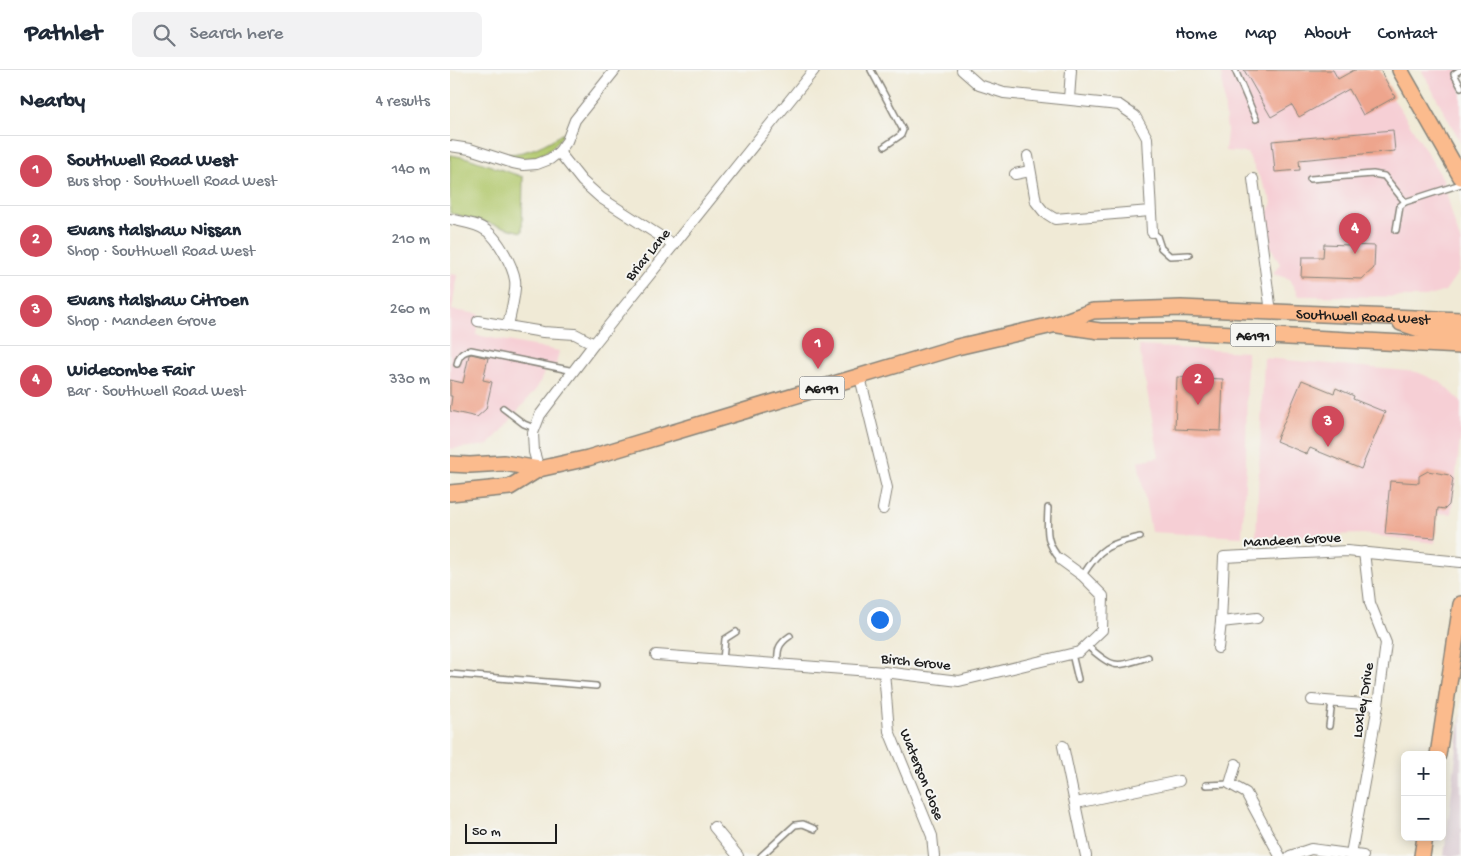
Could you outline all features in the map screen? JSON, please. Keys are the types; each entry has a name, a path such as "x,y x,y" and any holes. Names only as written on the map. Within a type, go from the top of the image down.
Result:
{"main road":[{"path":"1400,70 1461,177"},
{"name":"Southwell Road West","path":"450,492 510,487 539,469 588,458 957,347 1057,324 1093,312 1180,308 1461,320"},
{"path":"1380,316 1422,330 1461,332"},
{"name":"Southwell Road West","path":"1057,324 1100,331 1176,331 1457,348"},
{"name":"Southwell Road West","path":"450,464 504,463 539,469"},
{"path":"1439,751 1459,631 1461,604"},
{"path":"1422,856 1424,841"}],"street":[{"path":"450,146 470,149 523,165 538,164 550,159 559,152 575,120 615,70"},
{"name":"Briar Lane","path":"534,428 540,415 594,344 814,70"},
{"path":"962,70 978,85 1004,93 1120,105 1135,116 1147,138 1152,232"},
{"path":"1069,99 1071,70"},
{"path":"559,152 582,181 601,198 674,245"},
{"path":"1028,156 1036,202 1044,212 1055,219 1150,211"},
{"path":"1015,174 1030,171"},
{"path":"1253,179 1271,312"},
{"path":"450,219 486,230 498,244 509,262 516,281 508,326"},
{"path":"478,322 543,332 576,334 594,344"},
{"path":"860,377 887,488 883,510"},
{"path":"534,428 533,443 539,469"},
{"name":"Mandeen Grove","path":"1221,622 1224,557 1347,551 1461,562"},
{"name":"Loxley Drive","path":"1351,854 1378,705 1386,643 1370,603 1364,552"},
{"name":"Birch Grove","path":"656,655 884,672 959,681 1079,652 1102,630 1103,596 1083,576 1061,560"},
{"path":"1218,648 1221,622 1257,618"},
{"name":"Waterson Close","path":"884,672 889,731 932,836 934,856"},
{"path":"1312,700 1378,705"},
{"path":"1063,746 1086,856"},
{"path":"1236,764 1230,784 1246,794 1280,856"},
{"path":"1076,803 1179,781"},
{"path":"714,827 738,856"},
{"path":"1290,856 1311,849 1363,856"}],"lane":[{"path":"871,70 903,130 900,135 885,146"},
{"path":"1235,70 1256,119"},
{"path":"1460,70 1454,74 1461,87"},
{"path":"1310,179 1373,174 1384,176 1405,202"},
{"path":"1396,230 1400,206 1405,202 1461,184"},
{"path":"1152,232 1157,236 1161,248 1170,256 1189,254"},
{"path":"457,364 458,358 464,352 471,350 575,371"},
{"path":"503,408 524,424 534,428"},
{"path":"1048,508 1048,538 1053,551 1061,560"},
{"path":"1083,576 1094,558 1102,550 1113,544 1140,537"},
{"path":"723,660 725,639 736,632"},
{"path":"778,664 777,649 782,641 790,636"},
{"path":"1086,645 1104,660 1114,665 1125,664 1148,657"},
{"path":"1072,654 1078,679"},
{"path":"450,674 596,686"},
{"path":"1329,726 1332,702"},
{"path":"1206,785 1230,784"},
{"path":"761,856 795,825 804,824 816,829"}],"shaded area":[{"path":"1221,70 1374,70 1403,113 1443,179 1461,243 1459,271 1445,291 1426,297 1298,296 1290,279 1273,274 1280,264 1269,244 1265,223 1272,202 1247,153 1225,151 1227,131"},
{"path":"1461,70 1461,143 1422,71"},
{"path":"450,274 457,275 452,310 479,314 476,335 559,351 555,370 546,369 537,388 489,445 450,449"},
{"path":"1139,346 1247,352 1246,467 1242,537 1151,532 1138,461 1159,457"},
{"path":"1264,358 1417,372 1440,382 1461,401 1461,434 1451,514 1437,513 1435,543 1363,534 1256,537"},
{"path":"1461,713 1461,856 1444,856"}],"green space":[{"path":"563,133 552,147 539,156 524,159 508,157 508,154 537,148"},
{"path":"450,155 468,158 523,177 522,232 450,213"}],"building":[{"path":"1244,70 1333,70 1338,79 1354,70 1380,70 1395,97 1363,115 1349,89 1299,117 1292,105 1271,117"},
{"path":"1393,130 1395,151 1299,160 1300,170 1275,172 1272,141"},
{"path":"1324,244 1375,246 1374,268 1362,279 1301,277 1302,257 1323,257"},
{"path":"469,355 488,358 483,380 492,382 486,409 477,417 450,411 452,396 450,396 450,380 463,383"},
{"path":"1177,377 1223,379 1221,431 1175,429"},
{"path":"1302,380 1334,393 1336,388 1354,396 1353,399 1385,412 1361,469 1310,448 1307,454 1276,441"},
{"path":"1428,471 1449,475 1453,479 1449,505 1445,509 1438,508 1435,538 1385,534 1390,481 1419,483 1419,476"}],"place":[{"name":"Widecombe Fair","path":"1355,254"},
{"name":"Southwell Road West","path":"818,369"},
{"name":"Evans Halshaw Nissan","path":"1198,405"},
{"name":"Evans Halshaw Citroen","path":"1328,447"}]}
